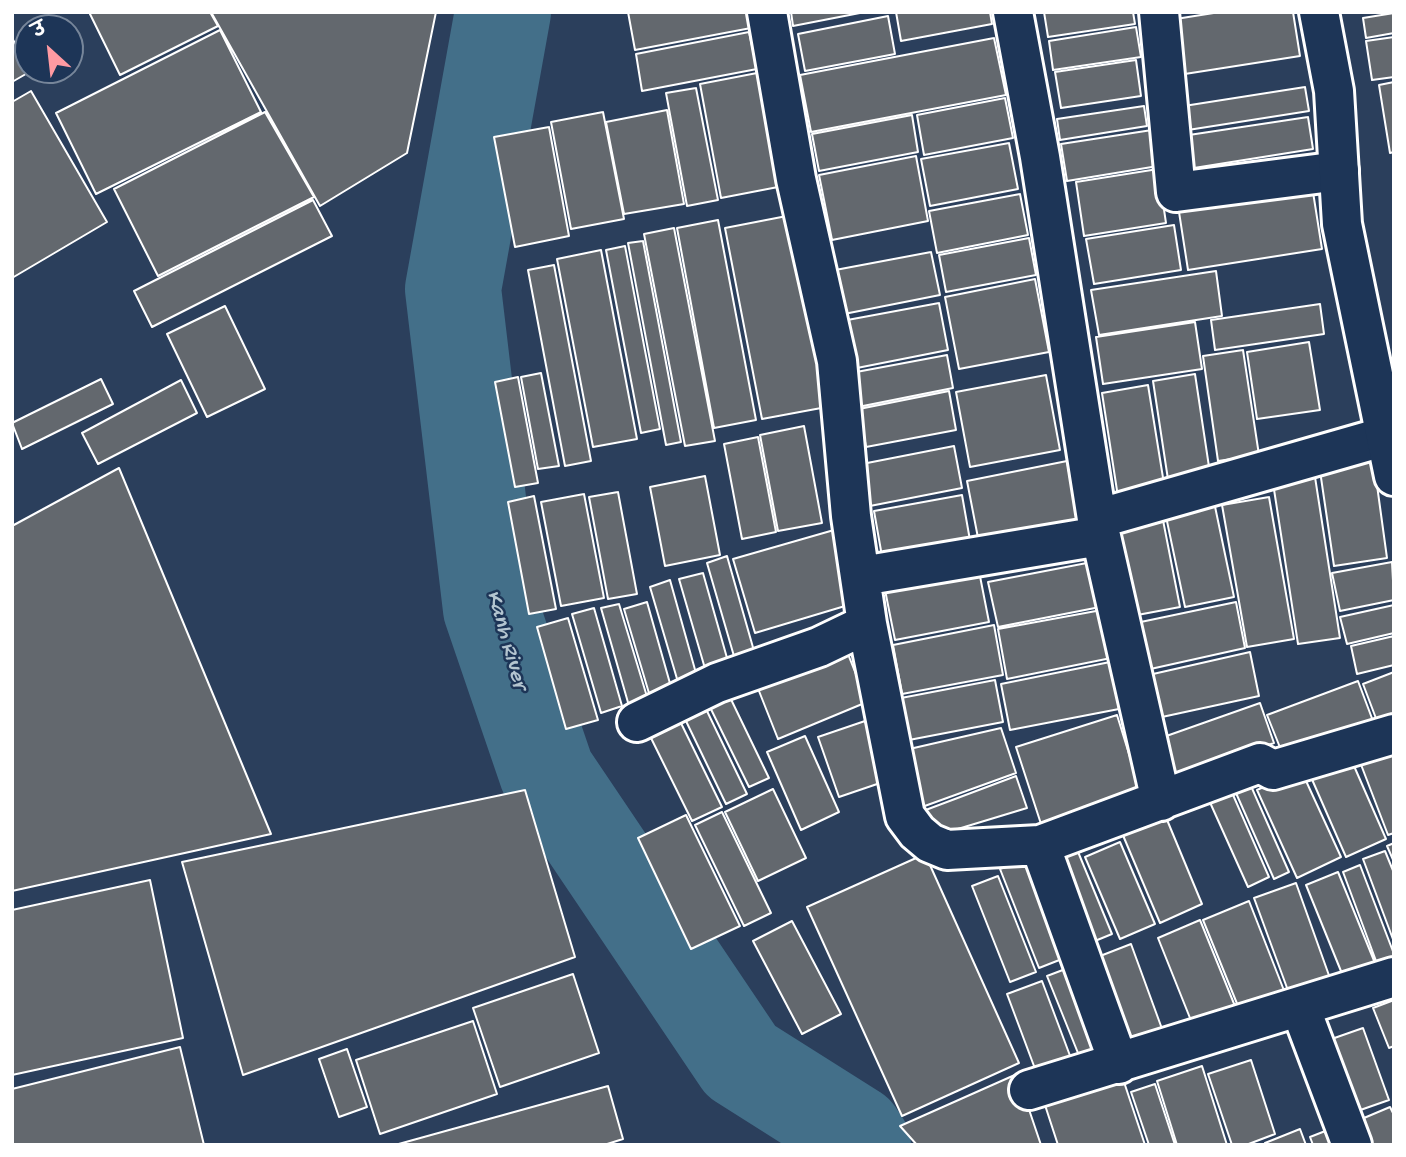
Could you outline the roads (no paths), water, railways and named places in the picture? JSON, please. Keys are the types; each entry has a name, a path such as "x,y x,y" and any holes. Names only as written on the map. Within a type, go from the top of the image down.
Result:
{"street":[{"path":"767,12 796,179 837,361 851,516 867,624 905,817 917,832 930,843 947,849 1040,845 1260,763 1273,770 1394,734"},
{"path":"1013,12 1041,158 1099,528 1161,801"},
{"path":"1159,12 1176,192 1339,171"},
{"path":"1319,12 1334,91 1342,224 1394,476"},
{"path":"862,576 1099,528 1387,436"},
{"path":"637,722 717,683 819,647 867,624"},
{"path":"1040,845 1119,1064"},
{"path":"1028,1090 1394,977"},
{"path":"1300,1007 1352,1145"}],"waterway":[{"name":"Kanh River","path":"503,12 453,289 491,609 547,773 741,1061 855,1133 863,1145"}]}
